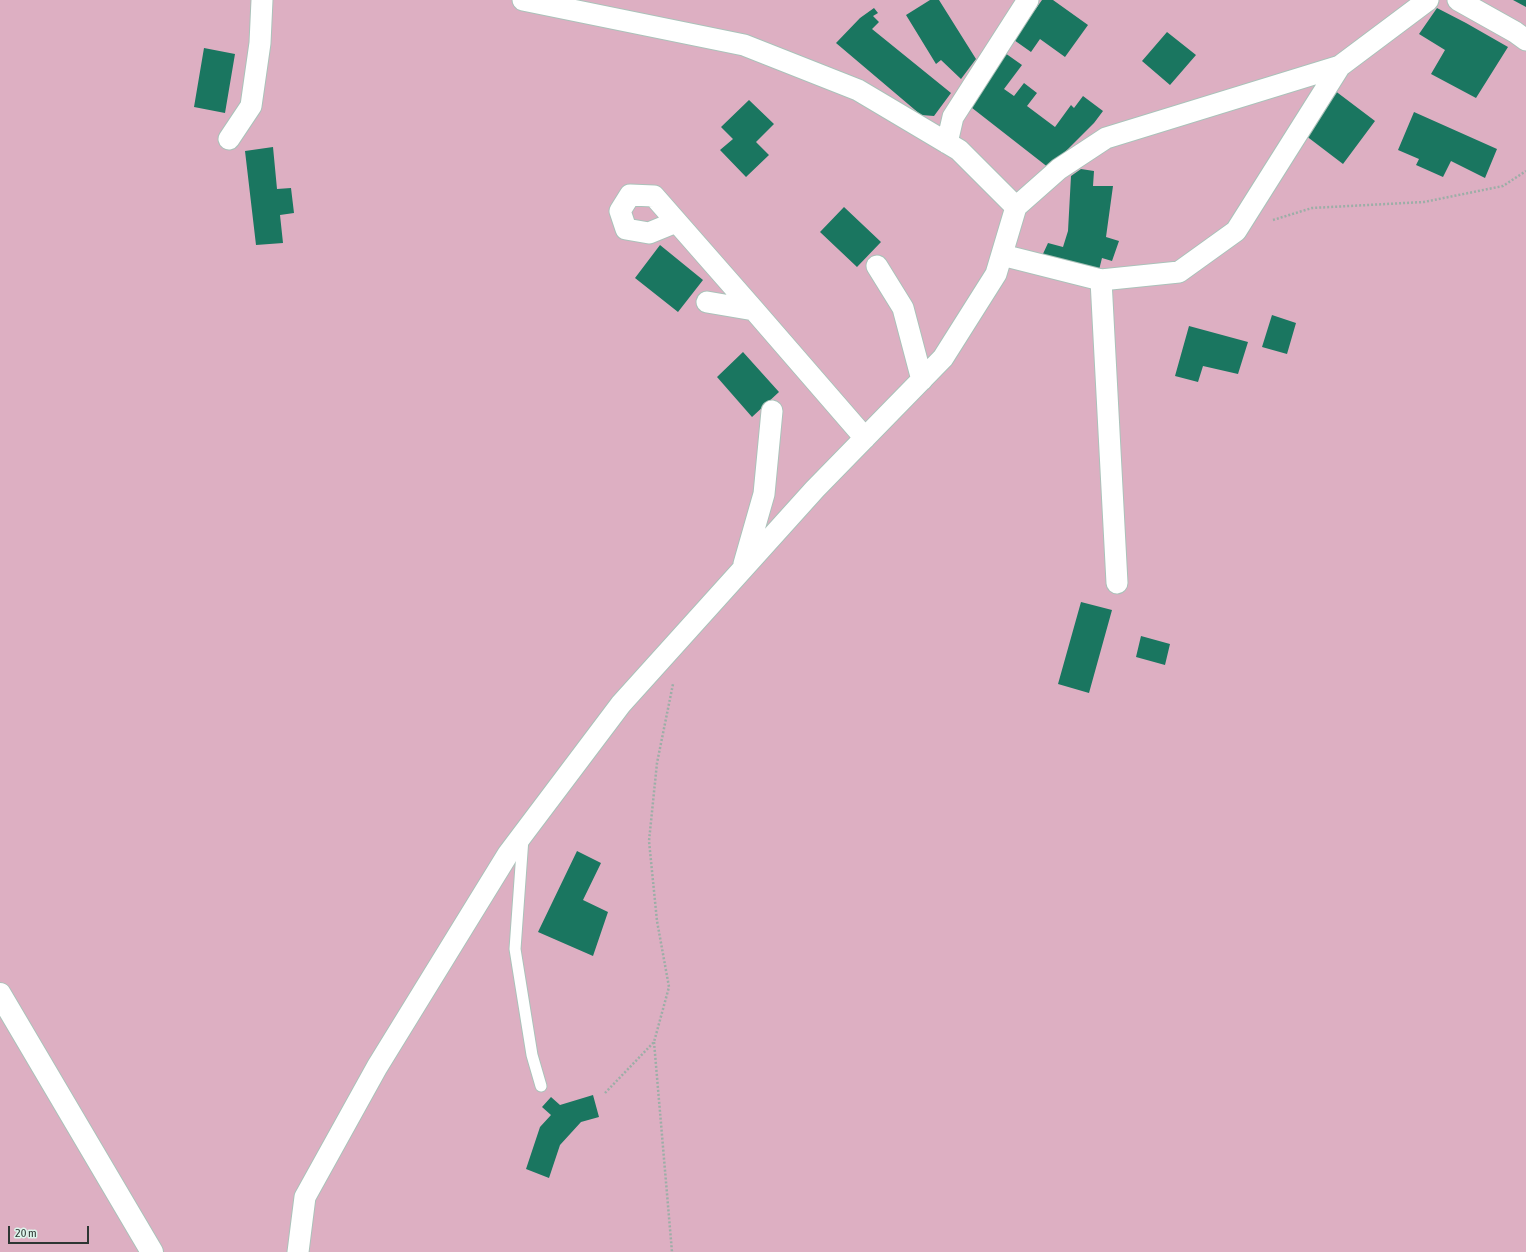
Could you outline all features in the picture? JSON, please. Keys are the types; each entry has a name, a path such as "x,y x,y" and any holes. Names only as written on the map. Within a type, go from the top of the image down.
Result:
{"street":[{"path":"229,139 251,106 260,43 262,0"},
{"path":"523,0 744,45 858,90 958,150 1016,207"},
{"path":"947,143 954,117 1028,0"},
{"path":"298,1252 305,1197 376,1067 508,854 621,704 815,489 943,358 996,274 1016,207 1059,169 1106,138 1340,66 1428,0"},
{"path":"1458,0 1515,32 1526,40"},
{"path":"1002,255 1101,280 1179,272 1236,231 1340,66"},
{"path":"676,222 865,438"},
{"path":"877,266 902,308 922,380"},
{"path":"1101,280 1117,584"},
{"path":"707,302 754,310"},
{"path":"743,569 764,494 772,412"},
{"path":"0,994 152,1252"}],"lane":[{"path":"523,833 515,950 532,1055 541,1086"}],"path":[{"path":"1236,231 1312,208 1424,202 1503,186 1526,171"},
{"path":"672,1252 654,1042 669,987 657,921 649,840 657,763 673,683"},
{"path":"605,1093 654,1042"}],"shaded area":[{"path":"0,0 1526,0 1526,1252 0,1252"}],"building":[{"path":"930,0 939,0 976,59 961,79 941,60 936,64 906,15"},
{"path":"1042,0 1053,0 1088,25 1065,57 1040,39 1031,52 1014,40"},
{"path":"1513,0 1526,0 1526,7"},
{"path":"874,8 878,13 873,16 879,22 872,29 951,93 934,116 921,115 836,43 860,18"},
{"path":"1437,8 1508,47 1476,98 1431,74 1445,50 1419,34"},
{"path":"1167,32 1196,55 1170,85 1142,61"},
{"path":"204,48 235,54 225,113 194,107"},
{"path":"1005,53 1022,65 1004,89 1014,96 1024,83 1037,93 1027,106 1055,127 1071,105 1074,108 1083,96 1103,111 1094,123 1049,168 967,104"},
{"path":"1334,90 1375,121 1343,164 1301,132"},
{"path":"749,100 774,124 756,142 769,155 746,177 720,150 733,139 721,127"},
{"path":"1414,112 1497,149 1485,178 1451,161 1443,177 1416,165 1419,159 1398,150"},
{"path":"273,147 277,189 291,188 294,213 280,215 283,243 256,245 245,151"},
{"path":"1081,169 1094,171 1093,186 1113,186 1106,237 1119,241 1112,261 1102,258 1099,270 1042,256 1048,243 1063,247 1068,231 1071,176"},
{"path":"844,207 881,242 857,267 820,232"},
{"path":"660,245 703,280 678,312 635,278"},
{"path":"1272,315 1296,323 1287,354 1262,347"},
{"path":"1189,326 1248,342 1238,374 1203,366 1198,382 1175,376"},
{"path":"743,352 779,392 752,417 717,377"},
{"path":"1081,602 1112,610 1089,693 1058,684"},
{"path":"1141,636 1170,644 1165,665 1136,657"},
{"path":"577,851 601,863 583,900 608,912 593,956 538,932"},
{"path":"593,1095 599,1117 581,1122 560,1145 549,1178 526,1169 540,1127 551,1115 542,1107 551,1097 560,1105"}]}
